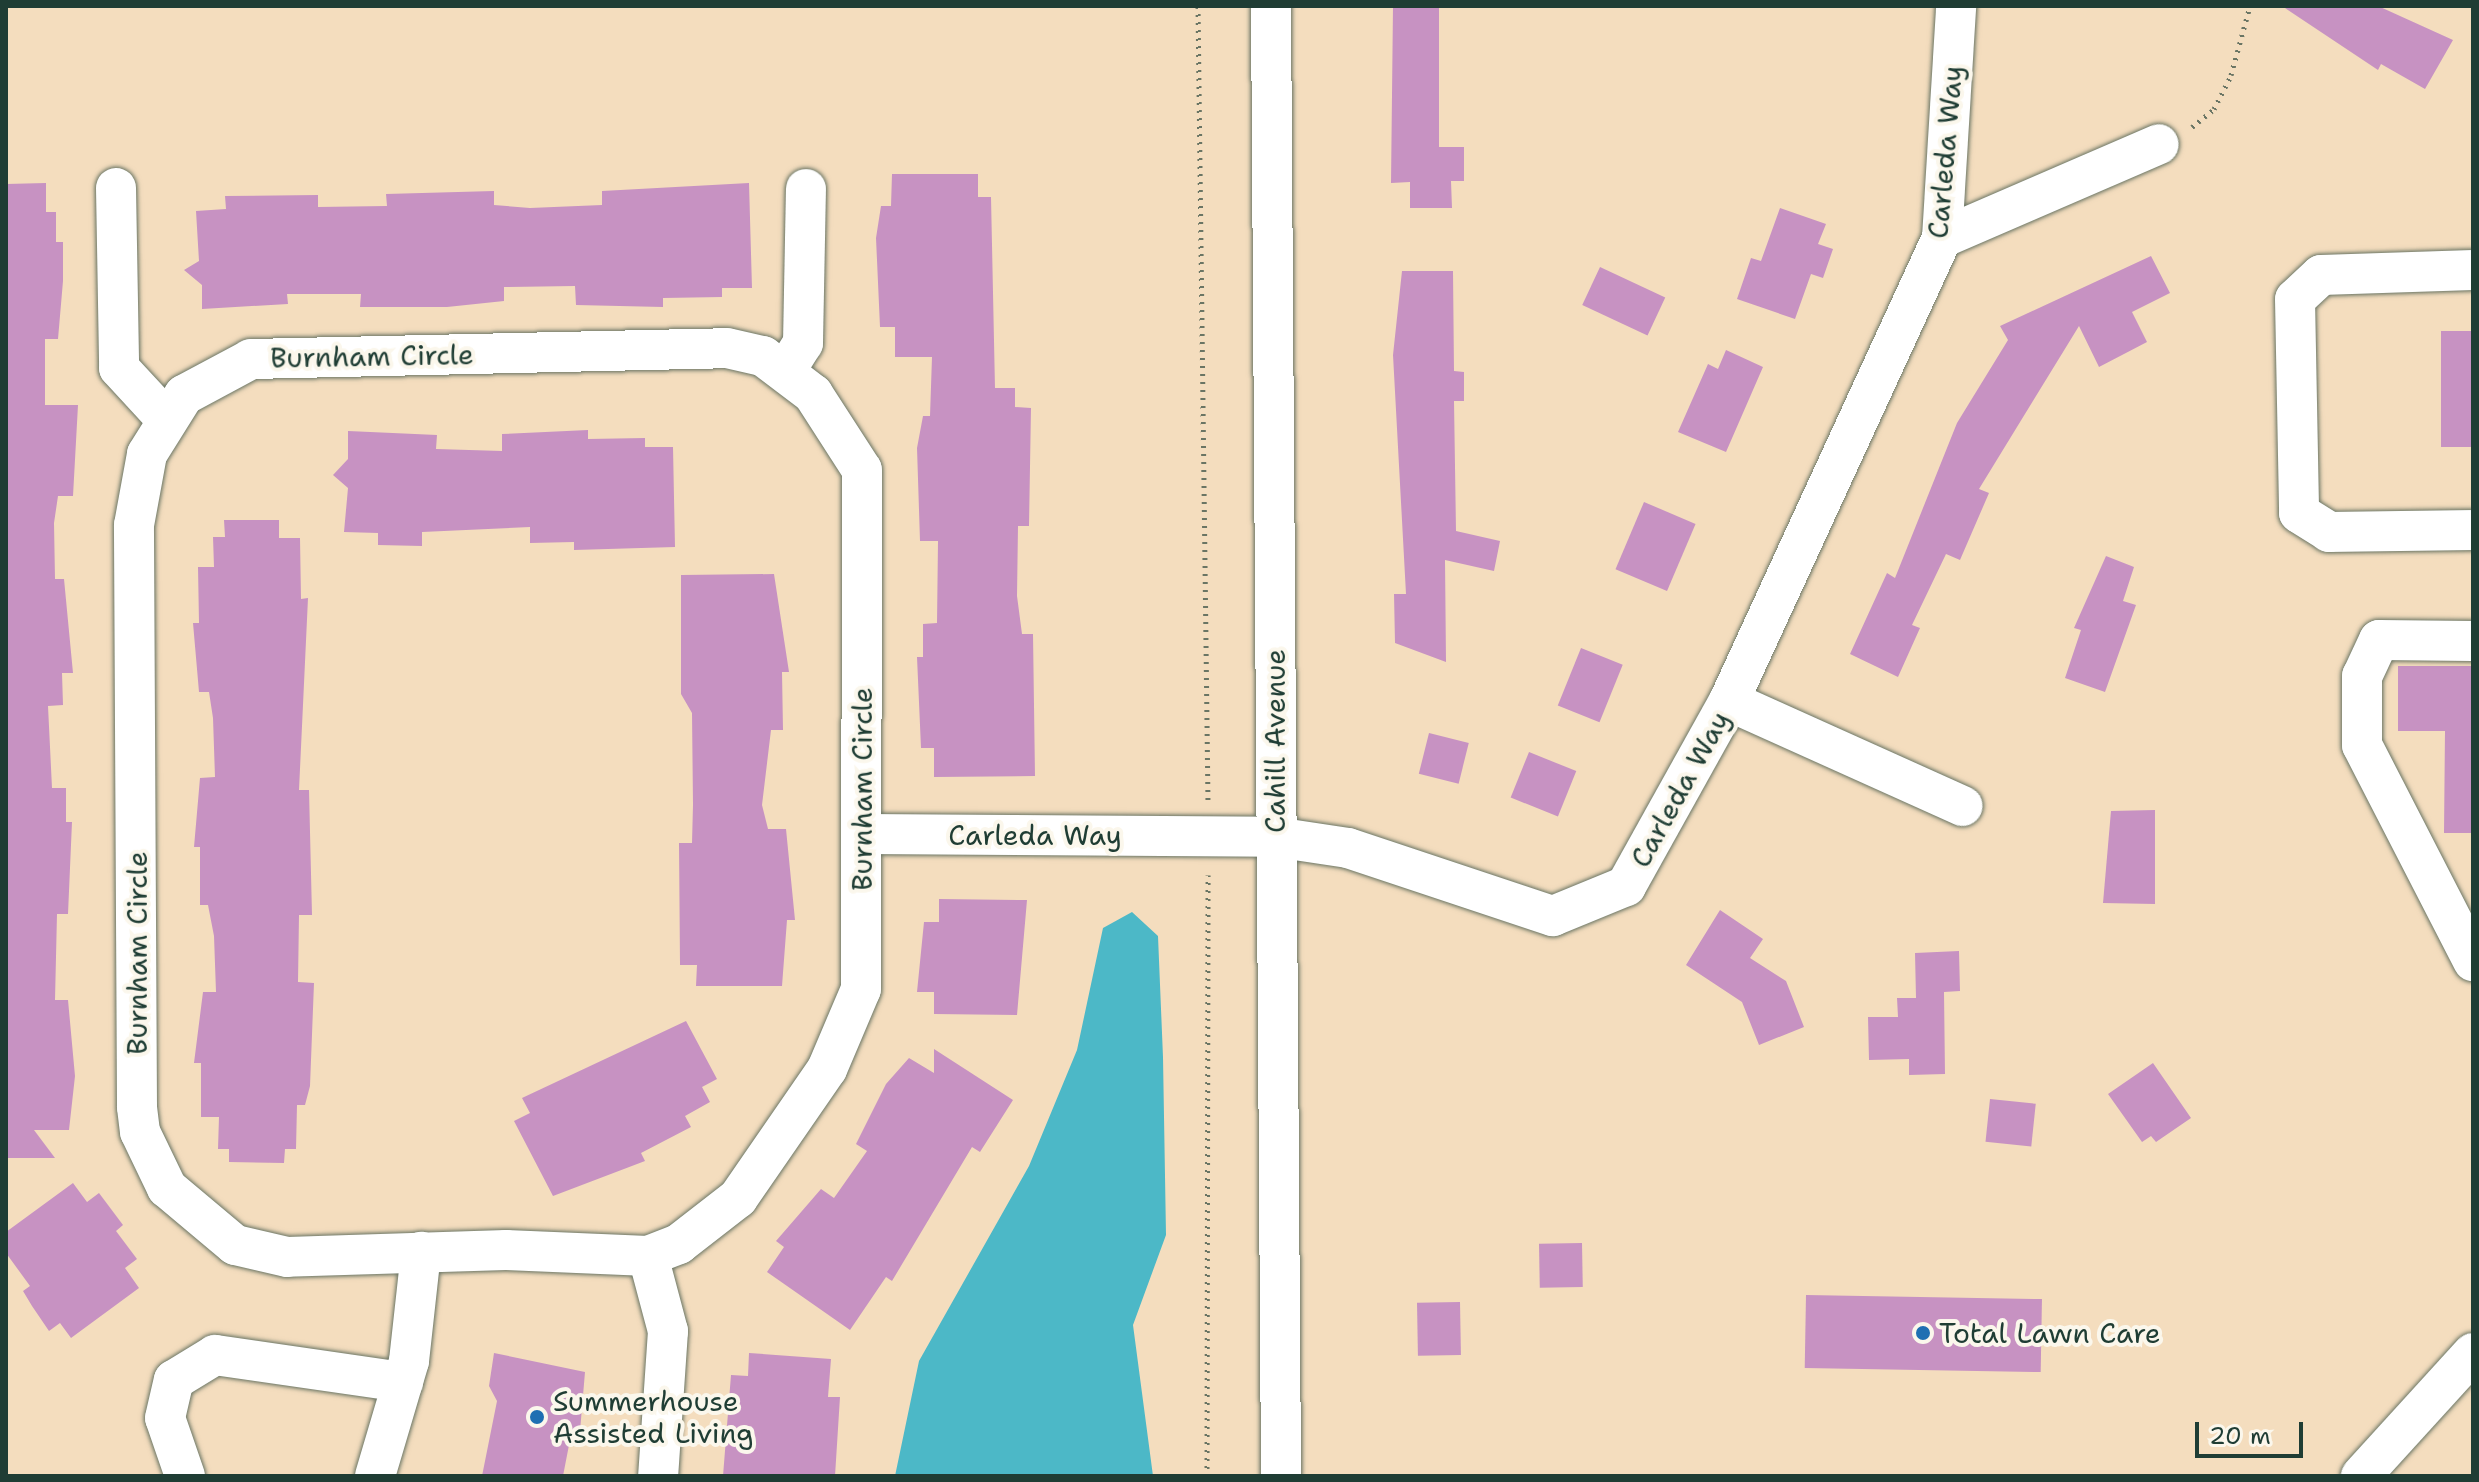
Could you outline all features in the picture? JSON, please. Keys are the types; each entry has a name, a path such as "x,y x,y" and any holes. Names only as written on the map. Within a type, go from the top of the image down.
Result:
{"street":[{"name":"Cahill Avenue","path":"1271,6 1281,1476"},
{"name":"Carleda Way","path":"864,834 1275,837 1348,848 1553,916 1626,886 1729,701 1942,238 1956,6"},
{"path":"1942,238 2159,144"},
{"path":"116,188 119,368 167,420"},
{"path":"786,370 803,343 806,189"},
{"path":"2473,270 2321,275 2295,299 2299,513 2329,532 2473,530"},
{"name":"Burnham Circle","path":"727,348 786,370 847,438 862,470 864,834 861,989 827,1069 738,1198 679,1244 648,1256 421,1252 287,1257 235,1245 167,1188 140,1132 134,525 147,454 167,420 184,395 211,378 274,357 727,348"},
{"path":"2473,641 2379,640 2362,690 2362,745 2473,961"},
{"path":"1729,701 1963,806"},
{"path":"375,1476 403,1382 421,1252"},
{"path":"648,1256 668,1331 658,1476"},
{"path":"2361,1476 2473,1353"},
{"path":"185,1476 165,1418 174,1380 215,1355 403,1382"}],"path":[{"path":"1198,6 1208,836 1207,1476"},
{"path":"2159,144 2214,109 2250,6"}],"water":[{"path":"1132,912 1158,936 1163,1057 1166,1235 1133,1325 1153,1476 895,1476 919,1361 1029,1166 1077,1050 1103,928"}],"building":[{"path":"1393,6 1439,6 1439,147 1464,147 1464,181 1451,181 1452,208 1410,208 1410,182 1391,183"},
{"path":"2282,6 2378,6 2453,40 2425,89 2381,64 2378,70"},
{"path":"892,174 978,174 978,197 991,197 995,388 1015,388 1015,407 1031,408 1029,526 1018,526 1017,596 1022,634 1033,634 1035,776 934,777 934,748 921,748 917,657 923,657 923,624 937,623 938,541 920,541 917,448 923,416 930,416 932,357 895,357 895,327 880,327 876,238 881,206 891,206"},
{"path":"46,183 46,212 56,212 56,242 63,242 63,281 58,339 45,339 45,405 78,405 73,496 58,496 54,523 55,579 64,579 73,673 62,673 63,705 48,706 52,788 66,788 66,822 72,822 68,914 57,914 55,1000 68,1000 75,1076 69,1130 34,1130 55,1158 6,1158 6,184"},
{"path":"749,183 752,288 722,288 722,297 663,298 663,307 576,305 575,286 504,287 504,301 447,307 360,307 361,294 287,294 288,304 202,309 202,285 184,270 199,261 196,211 226,209 225,196 318,195 318,207 387,206 386,194 494,191 494,205 530,208 602,205 602,191"},
{"path":"1780,208 1826,224 1818,244 1833,249 1823,278 1811,274 1795,319 1737,299 1751,258 1761,261"},
{"path":"2151,256 2170,293 2132,312 2147,342 2099,367 2079,326 1979,489 1989,493 1960,560 1946,554 1912,625 1920,628 1898,677 1850,654 1887,573 1895,578 1957,423 2008,340 2000,326"},
{"path":"1600,267 1665,297 1648,335 1582,305"},
{"path":"1402,271 1453,271 1454,371 1464,372 1464,401 1454,401 1456,531 1500,541 1494,571 1445,560 1446,662 1395,643 1394,594 1406,594 1393,355"},
{"path":"2441,331 2473,331 2473,447 2441,447"},
{"path":"1726,350 1763,367 1726,452 1678,432 1708,364 1718,369"},
{"path":"588,430 588,439 645,438 645,447 673,447 675,547 574,550 574,542 530,543 530,527 422,532 422,546 378,545 378,533 344,532 348,488 333,475 348,459 348,431 437,435 436,449 502,451 502,434"},
{"path":"1644,502 1696,524 1667,591 1615,569"},
{"path":"224,520 279,520 279,538 300,538 301,599 308,598 299,790 309,790 312,915 299,915 298,982 314,983 310,1086 305,1105 297,1105 296,1149 285,1149 284,1163 229,1162 229,1149 218,1149 219,1117 201,1117 201,1063 194,1063 203,992 216,992 214,936 208,905 200,905 200,847 194,847 200,778 215,777 213,718 209,692 199,692 193,623 199,623 198,567 214,567 213,537 225,537"},
{"path":"2106,556 2134,567 2123,601 2136,605 2105,692 2065,678 2081,630 2074,628"},
{"path":"774,574 789,672 782,672 783,730 771,730 762,805 768,829 786,829 795,920 787,920 782,986 696,986 697,965 680,965 679,843 692,843 693,805 692,713 681,694 681,575"},
{"path":"1581,648 1623,665 1599,722 1558,705"},
{"path":"2398,666 2473,666 2473,833 2444,833 2445,731 2398,731"},
{"path":"1429,733 1469,743 1459,784 1419,774"},
{"path":"1529,752 1576,771 1558,817 1511,797"},
{"path":"2155,810 2155,904 2103,903 2111,811"},
{"path":"939,899 1027,900 1017,1015 934,1014 934,992 917,992 924,922 939,922"},
{"path":"1720,910 1763,939 1750,958 1786,981 1804,1027 1759,1045 1742,1002 1686,965"},
{"path":"1959,951 1960,991 1944,992 1945,1074 1909,1075 1909,1059 1869,1060 1868,1017 1898,1017 1897,998 1916,998 1915,953"},
{"path":"686,1021 717,1079 702,1087 710,1102 685,1116 691,1127 641,1153 645,1161 553,1196 514,1121 530,1113 522,1098"},
{"path":"934,1049 1013,1100 980,1152 972,1147 892,1281 886,1277 850,1330 767,1272 784,1247 776,1241 821,1189 834,1198 867,1151 856,1144 886,1084 909,1058 934,1073"},
{"path":"2153,1063 2191,1118 2156,1142 2151,1136 2142,1142 2108,1094"},
{"path":"1990,1099 2036,1104 2031,1147 1986,1142"},
{"path":"73,1183 87,1202 99,1193 123,1225 116,1231 137,1259 125,1268 139,1288 71,1338 60,1323 49,1331 32,1306 23,1291 30,1286 6,1253 6,1232"},
{"path":"1582,1243 1583,1287 1540,1288 1539,1244"},
{"name":"Total Lawn Care","path":"1806,1295 2042,1299 2041,1372 1805,1368"},
{"path":"1460,1302 1461,1355 1418,1356 1417,1303"},
{"name":"Summerhouse Assisted Living","path":"494,1353 585,1372 579,1443 569,1445 563,1476 482,1476 497,1401 489,1386"},
{"path":"749,1353 831,1359 828,1397 840,1397 835,1476 723,1476 731,1375 748,1376"}],"place":[{"name":"Total Lawn Care","path":"1923,1333"},
{"name":"Summerhouse Assisted Living","path":"537,1417"}]}
